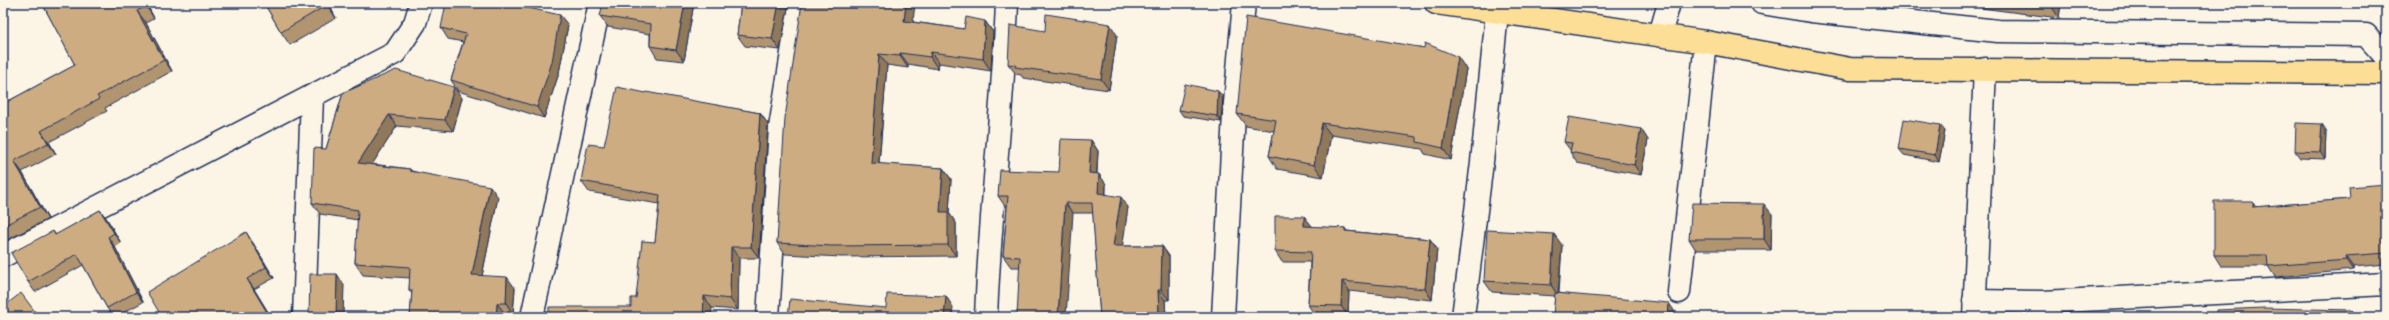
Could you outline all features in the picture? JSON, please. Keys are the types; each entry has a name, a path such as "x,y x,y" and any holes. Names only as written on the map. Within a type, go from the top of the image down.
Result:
{"main road":[{"path":"1436,3 1497,14 1706,42 1850,70 1985,69 2386,73"}],"street":[{"path":"3,256 395,53 415,23 421,3"},
{"path":"532,317 600,3"},
{"path":"768,317 780,128 800,3"},
{"path":"986,317 989,237 1004,90 1008,3"},
{"path":"1223,317 1234,114 1244,3"},
{"path":"1660,35 1669,3"},
{"path":"1762,3 1811,11 1998,31 2366,35 2386,57"},
{"path":"1463,317 1482,162 1497,14"},
{"path":"1678,292 1706,42"},
{"path":"1985,69 1974,309 2043,302 2386,284"},
{"path":"304,317 312,96"}],"building":[{"path":"42,3 144,3 146,6 137,11 164,60 97,96 99,99 41,131 48,143 14,161 40,207 3,226 3,104 75,65"},
{"path":"264,3 326,3 327,5 281,32"},
{"path":"446,3 506,3 560,15 552,62 537,107 451,80 466,34 441,28"},
{"path":"603,3 685,3 676,50 650,46 651,24 600,16"},
{"path":"741,3 779,3 772,39 737,35"},
{"path":"802,3 906,3 904,21 964,29 966,17 985,21 983,59 931,52 930,57 900,53 900,56 879,54 871,163 943,168 940,212 948,212 948,245 833,246 777,243 785,118"},
{"path":"2019,3 2052,3 2052,7"},
{"path":"1046,14 1110,24 1101,79 1015,67 1016,65 1008,64 1010,25 1045,31"},
{"path":"1246,17 1424,48 1425,43 1458,57 1443,148 1417,142 1417,137 1322,123 1314,165 1269,156 1276,120 1237,114"},
{"path":"396,70 454,87 445,120 389,115 358,163 410,169 410,171 490,186 472,275 507,277 506,303 497,303 496,317 410,317 412,290 409,290 410,267 355,263 358,210 312,203 314,148 326,149 343,93"},
{"path":"1185,84 1218,91 1217,116 1179,110"},
{"path":"617,87 760,113 751,247 731,247 730,299 704,296 703,317 549,317 549,307 631,307 631,298 636,298 642,241 655,242 660,195 581,181 588,144 604,146"},
{"path":"1569,117 1641,129 1634,165 1570,152 1572,143 1564,142"},
{"path":"1904,119 1940,125 1935,155 1899,149"},
{"path":"2296,123 2322,124 2320,152 2295,151"},
{"path":"1061,139 1091,140 1089,173 1099,174 1098,193 1121,197 1113,246 1162,246 1161,290 1158,290 1159,317 1100,317 1092,203 1065,203 1058,317 1017,317 1020,257 1003,256 1008,196 998,196 1000,170 1059,172"},
{"path":"2386,184 2386,253 2346,256 2347,260 2268,266 2267,255 2214,255 2214,201 2253,201 2253,207 2350,199 2349,187"},
{"path":"1692,203 1764,204 1764,239 1689,239"},
{"path":"100,210 114,233 108,237 136,292 107,308 77,254 28,282 11,253 53,231 55,235"},
{"path":"1275,216 1304,216 1304,226 1345,228 1345,231 1430,239 1425,289 1342,281 1341,306 1308,305 1311,252 1275,251"},
{"path":"1487,230 1554,234 1551,285 1484,281"},
{"path":"246,232 266,267 247,279 270,317 162,317 147,292"},
{"path":"310,274 337,274 336,317 309,317"},
{"path":"21,293 39,317 3,317 3,307"},
{"path":"1555,293 1669,303 1668,317 1553,317"},
{"path":"887,294 946,296 944,317 788,317 790,299 886,308"},
{"path":"2264,308 2352,310 2352,317 2217,317 2217,310"}]}
